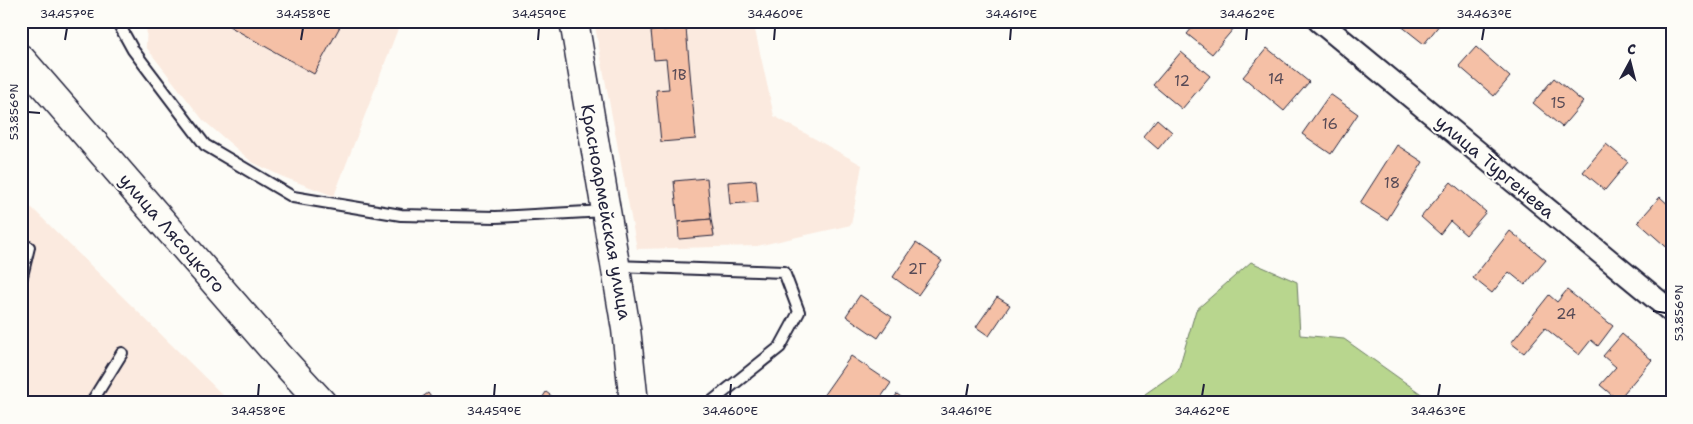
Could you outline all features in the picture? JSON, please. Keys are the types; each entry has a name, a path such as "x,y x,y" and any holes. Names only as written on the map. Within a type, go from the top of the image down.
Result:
{"main road":[{"name":"Красноармейская улица","path":"574,21 626,329 634,403"},
{"name":"улица Лясоцкого","path":"22,60 322,403"}],"street":[{"name":"улица Тургенева","path":"1319,21 1672,312"}],"lane":[{"path":"117,21 133,50 205,145 293,198 402,215 496,217 606,211"},
{"path":"21,280 29,247"},
{"path":"615,266 784,272 799,312 780,347 710,403"},
{"path":"91,403 122,353"}],"shaded area":[{"path":"147,21 401,21 334,196 283,177 252,162 203,120 146,47"},
{"path":"594,21 753,21 774,116 862,165 851,225 757,246 637,249"},
{"path":"21,208 32,208 231,403 21,403"}],"green space":[{"path":"1251,262 1297,282 1300,335 1344,339 1434,403 1145,403 1145,394 1178,371 1196,310"}],"building":[{"path":"231,21 343,21 314,74 229,26"},
{"path":"1198,21 1240,21 1212,54 1187,34"},
{"path":"1395,21 1436,21 1440,24 1424,44"},
{"path":"686,28 696,139 661,142 656,90 669,89 666,59 654,60 651,31"},
{"path":"1476,47 1510,77 1494,96 1459,66"},
{"path":"1267,48 1309,82 1284,111 1243,77"},
{"path":"1181,52 1210,76 1182,109 1153,85"},
{"path":"1554,78 1583,102 1562,127 1533,103"},
{"path":"1330,94 1358,114 1331,154 1302,134"},
{"path":"1157,119 1172,132 1158,149 1143,136"},
{"path":"1606,144 1628,162 1605,190 1583,172"},
{"path":"1397,145 1423,162 1387,220 1360,203"},
{"path":"707,178 711,219 678,222 674,181"},
{"path":"756,180 758,202 730,204 728,182"},
{"path":"1451,182 1486,212 1466,235 1450,221 1440,234 1421,217"},
{"path":"1660,197 1672,208 1672,252 1638,222"},
{"path":"711,219 714,236 679,239 678,222"},
{"path":"1510,231 1546,260 1525,285 1509,272 1492,293 1473,278"},
{"path":"916,243 942,261 918,295 893,277"},
{"path":"1567,290 1613,326 1598,346 1591,340 1579,355 1545,328 1524,353 1511,343 1549,295 1557,302"},
{"path":"860,295 892,317 878,338 846,316"},
{"path":"997,297 1010,305 989,336 976,327"},
{"path":"1622,334 1652,360 1618,400 1600,385 1616,367 1603,356"},
{"path":"851,356 891,383 877,403 818,403"},
{"path":"546,392 561,403 539,403"},
{"path":"428,393 435,403 414,403"},
{"path":"897,394 909,403 891,403"}]}
